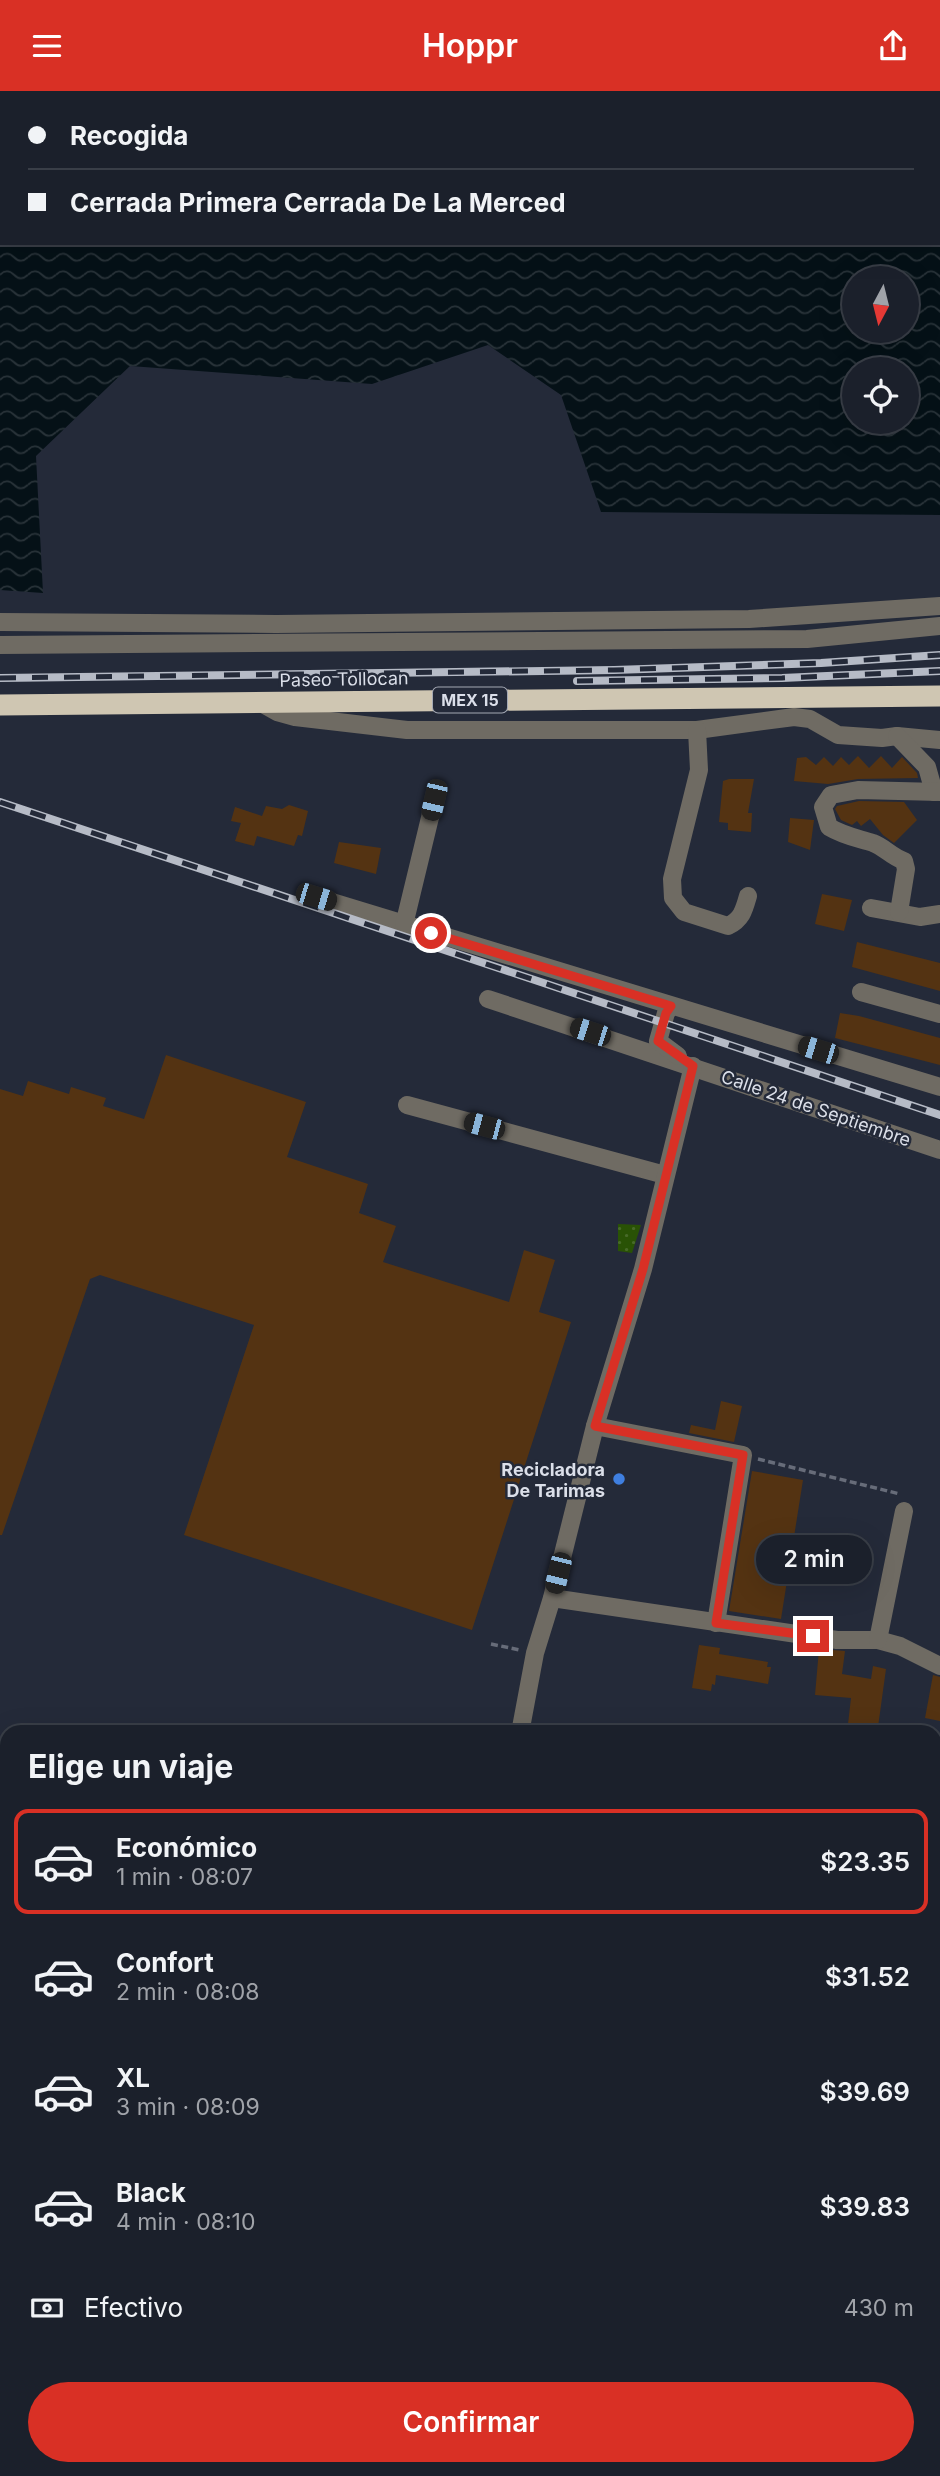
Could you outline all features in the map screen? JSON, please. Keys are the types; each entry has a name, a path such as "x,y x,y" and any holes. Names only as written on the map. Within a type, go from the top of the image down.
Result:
{"highway":[{"name":"Paseo Tollocan","path":"0,705 940,696"}],"street":[{"path":"0,622 276,624 749,619 940,606"},
{"path":"0,645 807,639 940,626"},
{"path":"260,702 277,712 295,717 407,730 698,730 793,717 810,719 838,735 940,740"},
{"path":"698,730 699,770 672,879 673,898 684,912 728,926 738,921 744,913 748,896"},
{"path":"897,736 927,767 937,792 858,790 831,795 824,807 830,827 836,831 856,840 876,844 893,857 904,860 906,869 898,912"},
{"path":"404,925 434,800"},
{"path":"316,897 940,1087"},
{"path":"871,908 920,917 940,914"},
{"path":"861,992 940,1014"},
{"name":"Calle 24 de Septiembre","path":"488,999 940,1150"},
{"path":"522,1725 535,1653 552,1598 595,1426 643,1269 693,1066 658,1041 666,1013 671,1006"},
{"path":"407,1105 665,1175"},
{"path":"595,1426 743,1455 716,1623"},
{"path":"878,1640 904,1511"},
{"path":"552,1598 837,1640 878,1640 900,1646 940,1666"}],"path":[{"path":"743,1455 898,1493 905,1500 904,1511"},
{"path":"491,1644 535,1653"}],"green space":[{"path":"618,1224 641,1225 632,1253 618,1251"}],"water":[{"path":"0,245 940,245 940,515 601,512 561,395 488,345 372,384 130,366 36,456 43,593 0,590"}],"building":[{"path":"858,756 869,768 881,756 892,768 902,757 917,773 918,778 858,779 828,784 794,781 797,758 806,757 816,765 824,757 833,766 841,757 849,765"},
{"path":"754,779 748,813 752,813 751,832 728,830 728,823 719,822 723,781"},
{"path":"859,801 904,802 917,820 894,843 883,835 870,819 861,826 857,821 852,825 841,820 835,809 837,806"},
{"path":"289,805 308,811 302,836 298,835 294,846 257,836 254,846 235,841 241,823 231,821 235,807 262,816 266,806 282,809"},
{"path":"790,818 814,820 810,850 788,842"},
{"path":"339,842 381,848 376,874 334,863"},
{"path":"822,894 852,900 844,931 815,924"},
{"path":"857,942 940,963 940,991 852,967"},
{"path":"840,1013 940,1038 940,1065 835,1038"},
{"path":"166,1055 306,1102 287,1157 368,1184 359,1213 396,1226 383,1262 509,1302 524,1250 555,1260 539,1312 571,1322 472,1630 184,1535 254,1325 100,1275 90,1279 0,1535 0,1089 23,1096 28,1081 69,1094 71,1087 106,1098 103,1106 144,1119"},
{"path":"721,1401 742,1406 734,1442 689,1433 691,1425 715,1430"},
{"path":"752,1471 803,1480 781,1619 729,1611"},
{"path":"699,1645 720,1648 719,1654 768,1662 767,1667 771,1667 768,1684 716,1675 711,1691 692,1688"},
{"path":"819,1649 845,1651 842,1674 871,1679 873,1666 886,1669 878,1725 848,1724 851,1698 815,1695"},
{"path":"933,1675 940,1677 940,1721 925,1718"}],"railway":[{"path":"0,678 614,670 821,663 940,655"},
{"path":"577,681 782,678 940,671"},
{"path":"0,802 940,1115"}],"place":[{"name":"Recicladora De Tarimas","path":"619,1479"}],"route":[{"path":"431,933 671,1006 666,1013 658,1041 693,1066 643,1269 595,1426 743,1455 716,1623 813,1636"}]}
